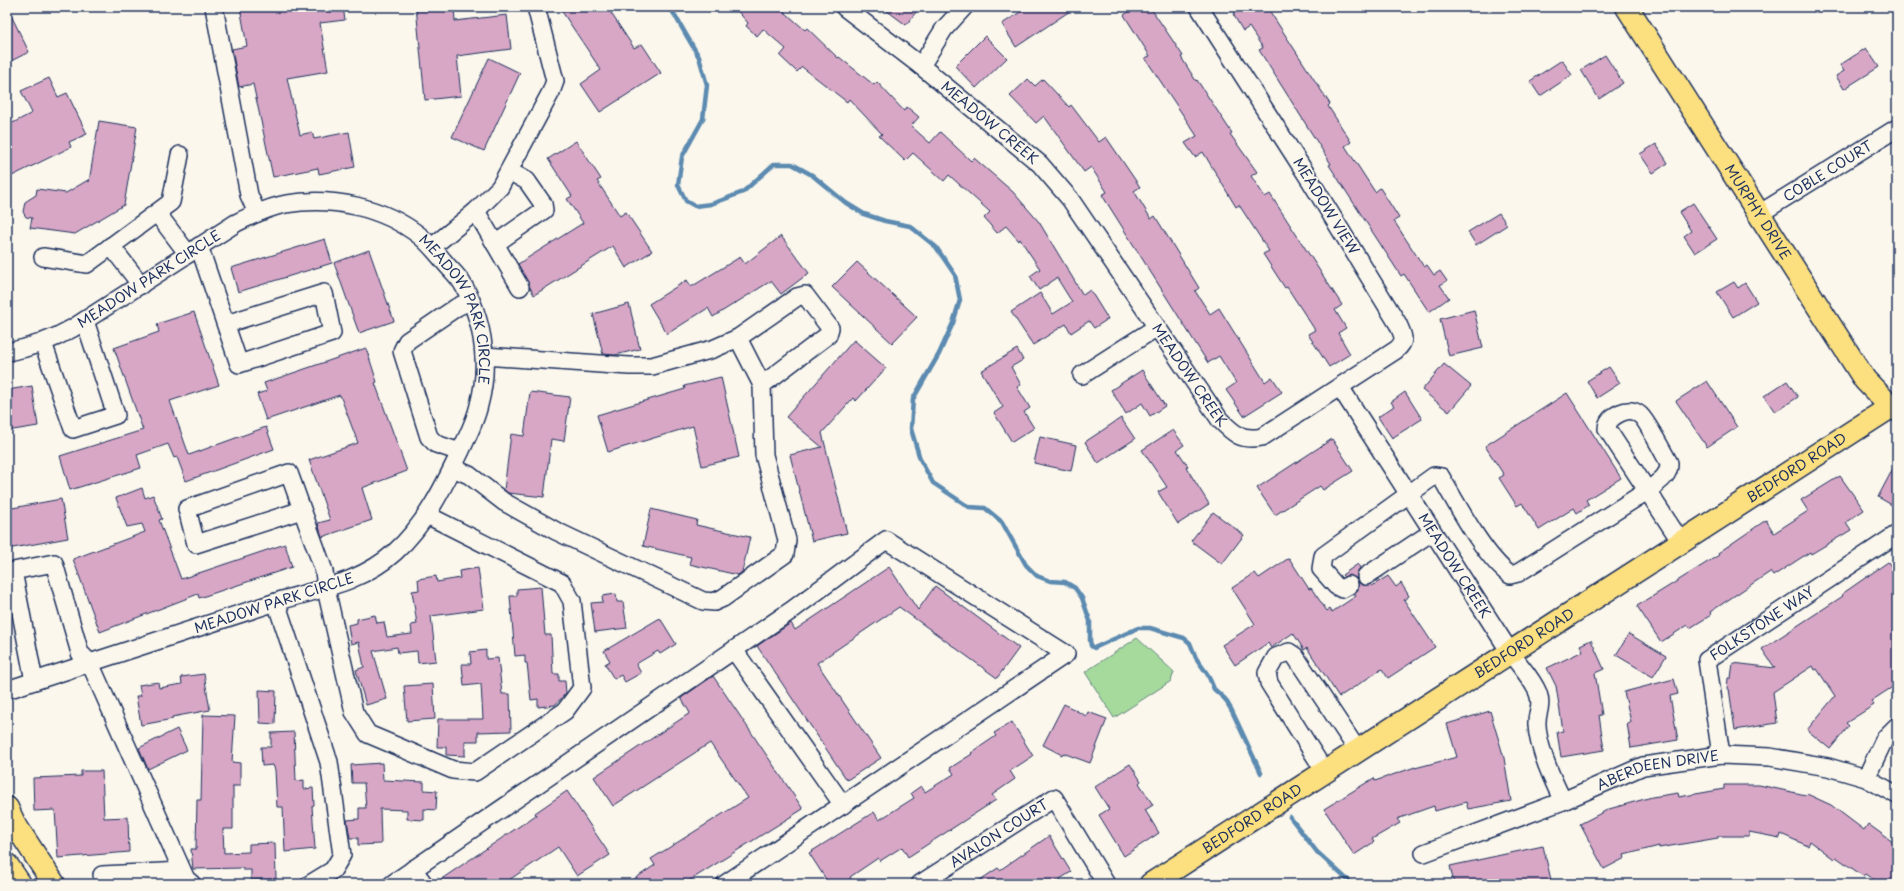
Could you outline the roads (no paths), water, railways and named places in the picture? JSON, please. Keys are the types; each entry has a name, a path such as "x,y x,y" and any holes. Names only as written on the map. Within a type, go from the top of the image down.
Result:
{"main road":[{"name":"MURPHY DRIVE","path":"1627,7 1865,380 1895,407"},
{"name":"BEDFORD ROAD","path":"1151,884 1681,542 1895,407"},
{"path":"7,808 14,823 54,884"},
{"path":"7,865 20,884"}],"street":[{"path":"214,7 249,194 257,213"},
{"path":"432,247 476,211 500,187 551,92 555,81 536,7"},
{"name":"MEADOW CREEK","path":"844,7 921,66 1040,164 1070,199 1220,420 1234,435 1251,439 1262,437 1340,387 1510,652 1535,686 1541,707 1536,724 1538,734 1554,783 1563,801"},
{"path":"921,66 944,29 964,7"},
{"name":"MEADOW VIEW","path":"1199,7 1310,180 1398,324 1404,338 1402,344 1340,387"},
{"name":"COBLE COURT","path":"1759,214 1897,128"},
{"path":"43,257 88,264 157,213 171,202 180,155"},
{"path":"495,244 544,210 543,204 527,181 509,171"},
{"name":"MEADOW PARK CIRCLE","path":"7,352 26,349 43,343 85,321 236,223 257,213 285,204 340,202 368,209 399,222 419,235 432,247 462,282 482,335 484,356 484,377 479,406 453,468 427,516 395,552 372,569 350,581 326,589 276,602 7,690"},
{"path":"476,211 520,287"},
{"path":"157,213 194,250 226,324 240,364 332,333 324,293 226,324"},
{"path":"111,246 140,285"},
{"path":"484,356 629,366 652,366 713,348 738,338 797,296 805,296 830,328 828,335 762,385"},
{"path":"460,452 436,444 429,437 402,351 407,341 457,306 470,300"},
{"path":"43,343 73,429 116,415 85,321"},
{"path":"1082,375 1157,327"},
{"path":"453,468 469,475 504,502 556,531 703,601 714,602 723,598 785,554 787,540 764,455 762,385 738,338"},
{"path":"302,510 196,544 187,509 290,473 324,571 326,589 354,712 368,734 453,770 475,772 565,711 582,688 572,601 562,583 427,516"},
{"path":"1349,585 1342,589 1336,586 1321,569 1323,556 1434,476 1441,477 1469,525 1502,569 1510,575 1518,572 1648,491 1681,542"},
{"path":"1366,576 1432,532"},
{"name":"FOLKSTONE WAY","path":"1720,755 1707,660 1897,534"},
{"path":"392,884 792,610 886,540 1066,654 725,884"},
{"path":"34,681 13,571 54,562 80,653 90,663 187,878 102,875"},
{"path":"276,602 329,762 342,855 333,870 310,884"},
{"path":"734,650 843,805"},
{"path":"1325,772 1269,683 1267,673 1276,657 1289,652 1295,656 1358,751"},
{"path":"1866,778 1885,738 1897,726"},
{"name":"ABERDEEN DRIVE","path":"1424,853 1563,801 1643,766 1720,755 1770,757 1828,767 1866,778 1897,795"},
{"name":"AVALON COURT","path":"920,884 1054,798 1106,884"},
{"path":"414,869 424,884"}],"waterway":[{"path":"670,7 699,57 707,85 703,119 682,157 678,185 686,201 695,206 711,204 743,192 774,164 792,164 812,175 846,203 864,214 885,221 910,226 936,247 955,275 960,300 953,323 939,354 913,399 911,429 920,459 933,483 969,507 985,508 1002,522 1026,565 1037,576 1050,581 1065,582 1075,588 1082,598 1090,621 1090,640 1091,646 1094,648 1138,628 1150,628 1184,638 1190,643 1196,658 1208,675 1214,689 1225,699 1232,711 1261,773"},
{"path":"1290,817 1317,852 1352,884"}]}
